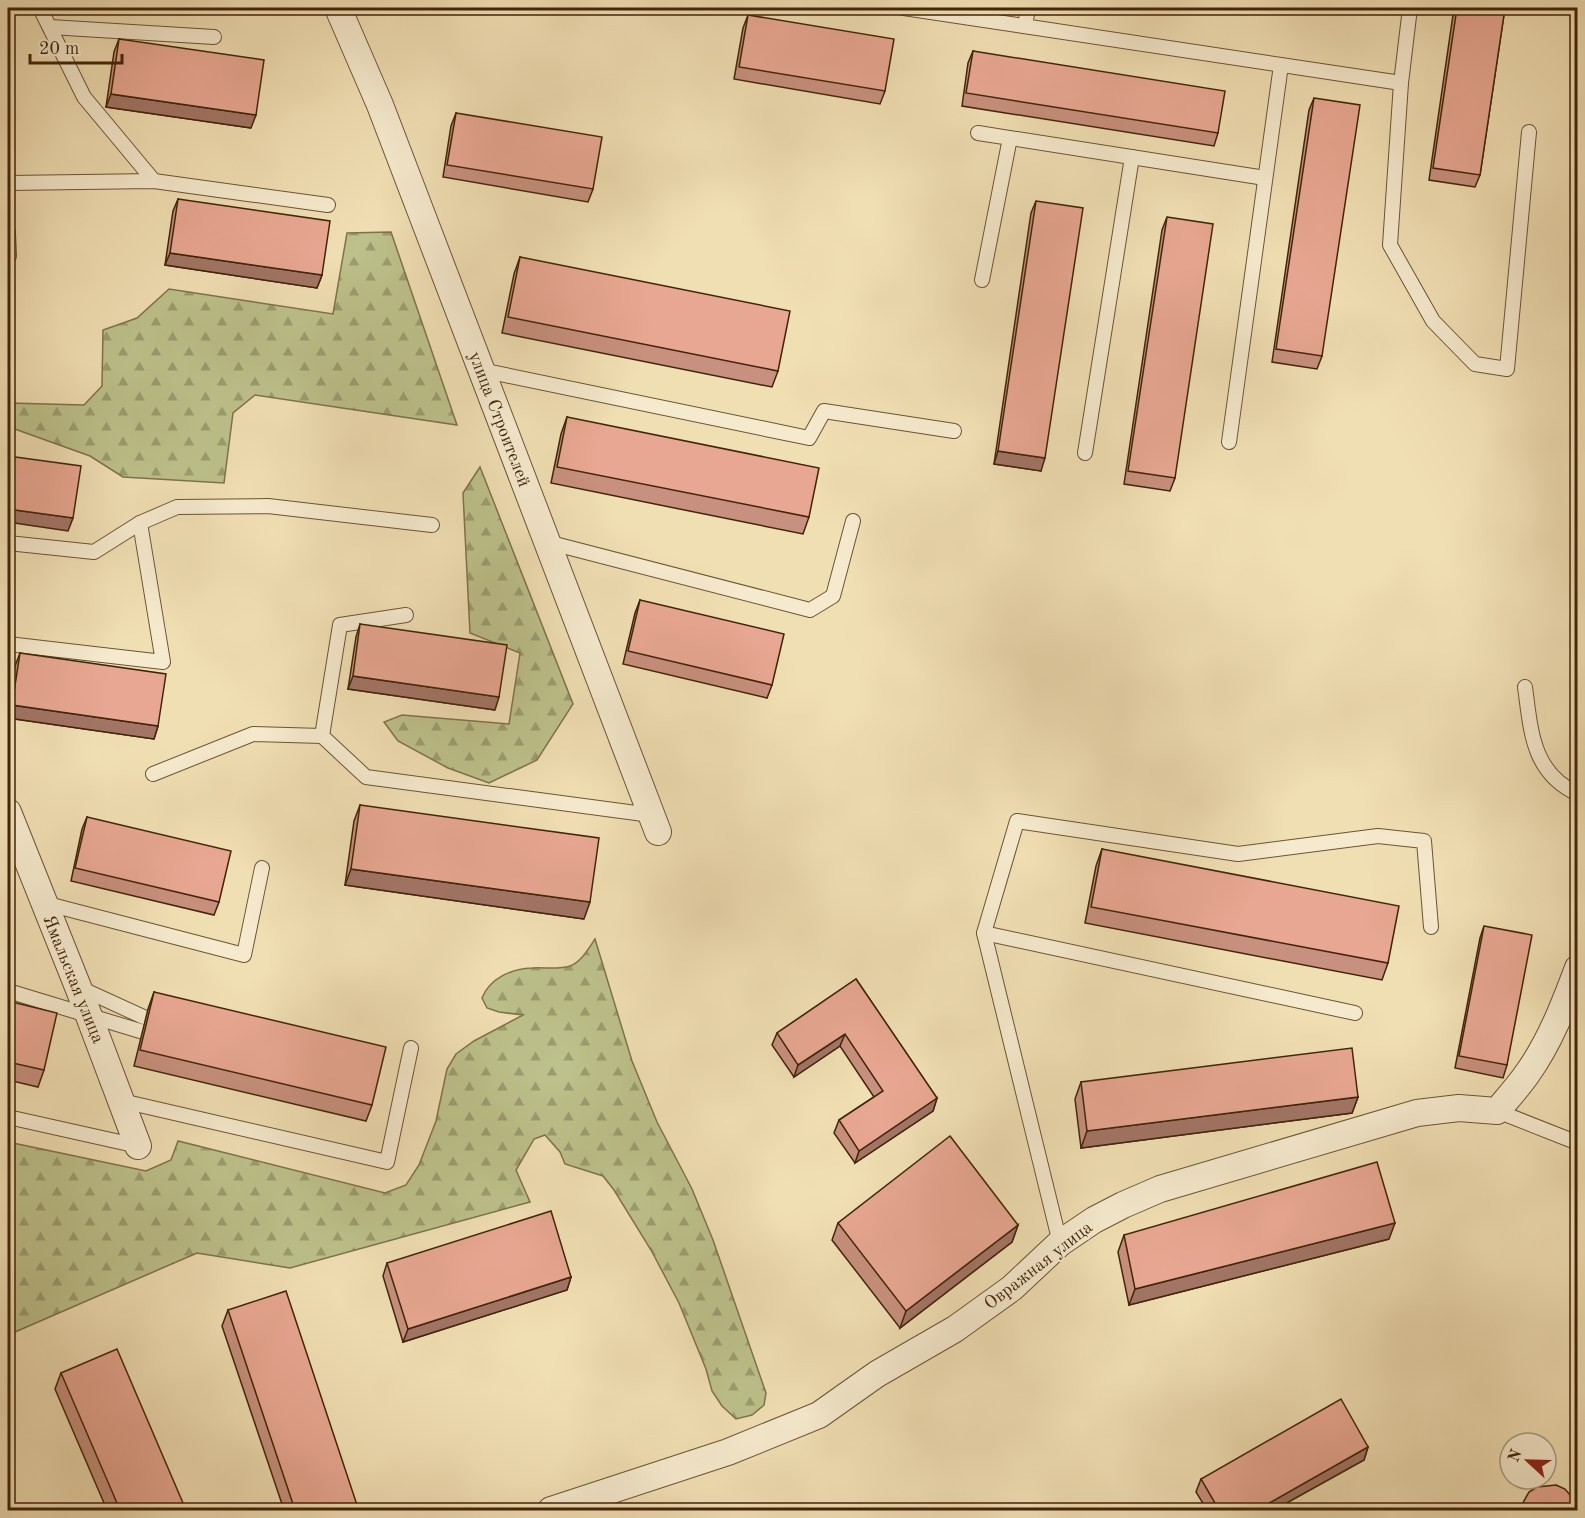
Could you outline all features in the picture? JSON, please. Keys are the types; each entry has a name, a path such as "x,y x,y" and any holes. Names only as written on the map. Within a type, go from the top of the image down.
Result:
{"street":[{"name":"улица Строителей","path":"338,8 380,105 654,823"},
{"name":"Ямальская улица","path":"8,813 78,987 138,1146"},
{"path":"1497,1111 1527,1075 1548,1040 1578,968"},
{"name":"Овражная улица","path":"551,1510 728,1452 819,1415 877,1374 955,1329 1012,1288 1060,1243 1094,1220 1160,1189 1417,1113 1459,1108 1497,1111"}],"lane":[{"path":"40,8 84,97 154,182"},
{"path":"904,8 1401,83"},
{"path":"1025,26 1028,8"},
{"path":"1410,8 1401,83 1390,245 1433,321 1475,364 1507,369 1529,132"},
{"path":"50,27 214,37"},
{"path":"1228,442 1281,65"},
{"path":"978,133 1265,178"},
{"path":"982,280 1010,138"},
{"path":"1085,453 1132,157"},
{"path":"8,183 154,182 328,205"},
{"path":"8,233 8,256"},
{"path":"481,370 809,438 824,411 954,431"},
{"path":"8,543 94,552 140,523 177,507 268,506 432,525"},
{"path":"547,542 810,610 833,596 853,520"},
{"path":"8,644 163,662 140,523"},
{"path":"322,736 340,625 406,615"},
{"path":"1525,687 1531,732 1539,757 1547,772 1559,783 1578,794"},
{"path":"153,774 253,734 322,736 366,777 654,823"},
{"path":"1060,1243 984,933 1017,821 1238,854 1378,836 1424,841 1431,927"},
{"path":"44,903 244,955 262,868"},
{"path":"984,933 1355,1013"},
{"path":"8,991 171,1035 78,987"},
{"path":"122,1101 387,1162 411,1048"},
{"path":"1497,1111 1578,1143"},
{"path":"8,1118 138,1146"}],"green space":[{"path":"391,232 457,425 255,395 233,413 224,483 123,477 90,456 9,427 9,403 84,405 102,386 103,330 137,318 169,289 333,314 347,233"},
{"path":"480,467 573,704 537,760 489,783 448,768 398,741 384,722 402,715 509,724 520,653 470,633 463,493"},
{"path":"595,939 632,1061 657,1122 692,1189 713,1240 766,1393 764,1405 752,1415 736,1419 722,1406 712,1391 706,1369 679,1303 651,1250 614,1190 603,1176 565,1164 560,1152 545,1135 534,1139 516,1170 530,1202 290,1268 197,1253 8,1335 8,1142 146,1171 171,1160 178,1141 385,1193 406,1185 419,1165 436,1121 447,1069 456,1054 474,1041 523,1015 487,1008 482,998 490,985 516,970 570,966 581,958"}],"building":[{"path":"1457,8 1505,8 1480,175 1433,168"},
{"path":"748,15 894,39 885,91 739,67"},
{"path":"119,39 264,60 256,115 111,94"},
{"path":"973,51 1225,91 1218,133 966,93"},
{"path":"1314,98 1360,105 1322,356 1276,349"},
{"path":"456,113 602,137 593,189 447,165"},
{"path":"178,199 330,221 322,275 170,253"},
{"path":"1036,201 1083,208 1045,458 998,451"},
{"path":"1167,217 1213,224 1175,478 1128,471"},
{"path":"520,257 790,311 778,371 508,317"},
{"path":"567,417 819,468 809,517 557,467"},
{"path":"8,456 81,466 73,518 8,509"},
{"path":"640,600 784,634 772,685 628,651"},
{"path":"360,624 507,645 499,697 353,676"},
{"path":"20,653 166,674 158,726 12,705"},
{"path":"360,805 599,838 590,902 351,869"},
{"path":"87,817 231,851 219,902 75,868"},
{"path":"1102,849 1399,906 1388,963 1091,907"},
{"path":"1484,926 1532,935 1507,1065 1459,1056"},
{"path":"856,979 937,1098 859,1151 839,1120 883,1091 845,1034 798,1065 777,1033"},
{"path":"154,992 386,1047 372,1105 140,1050"},
{"path":"8,1001 57,1013 44,1070 8,1062"},
{"path":"1352,1048 1358,1097 1087,1131 1081,1082"},
{"path":"950,1136 1018,1225 906,1311 838,1223"},
{"path":"1377,1162 1395,1223 1135,1289 1124,1235"},
{"path":"551,1211 571,1277 408,1329 387,1263"},
{"path":"286,1291 357,1505 342,1510 295,1510 228,1310"},
{"path":"117,1349 186,1510 120,1510 61,1373"},
{"path":"1341,1399 1368,1447 1257,1510 1219,1510 1201,1479"},
{"path":"1558,1486 1565,1489 1577,1503 1578,1510 1520,1510 1529,1492 1558,1491"}]}
